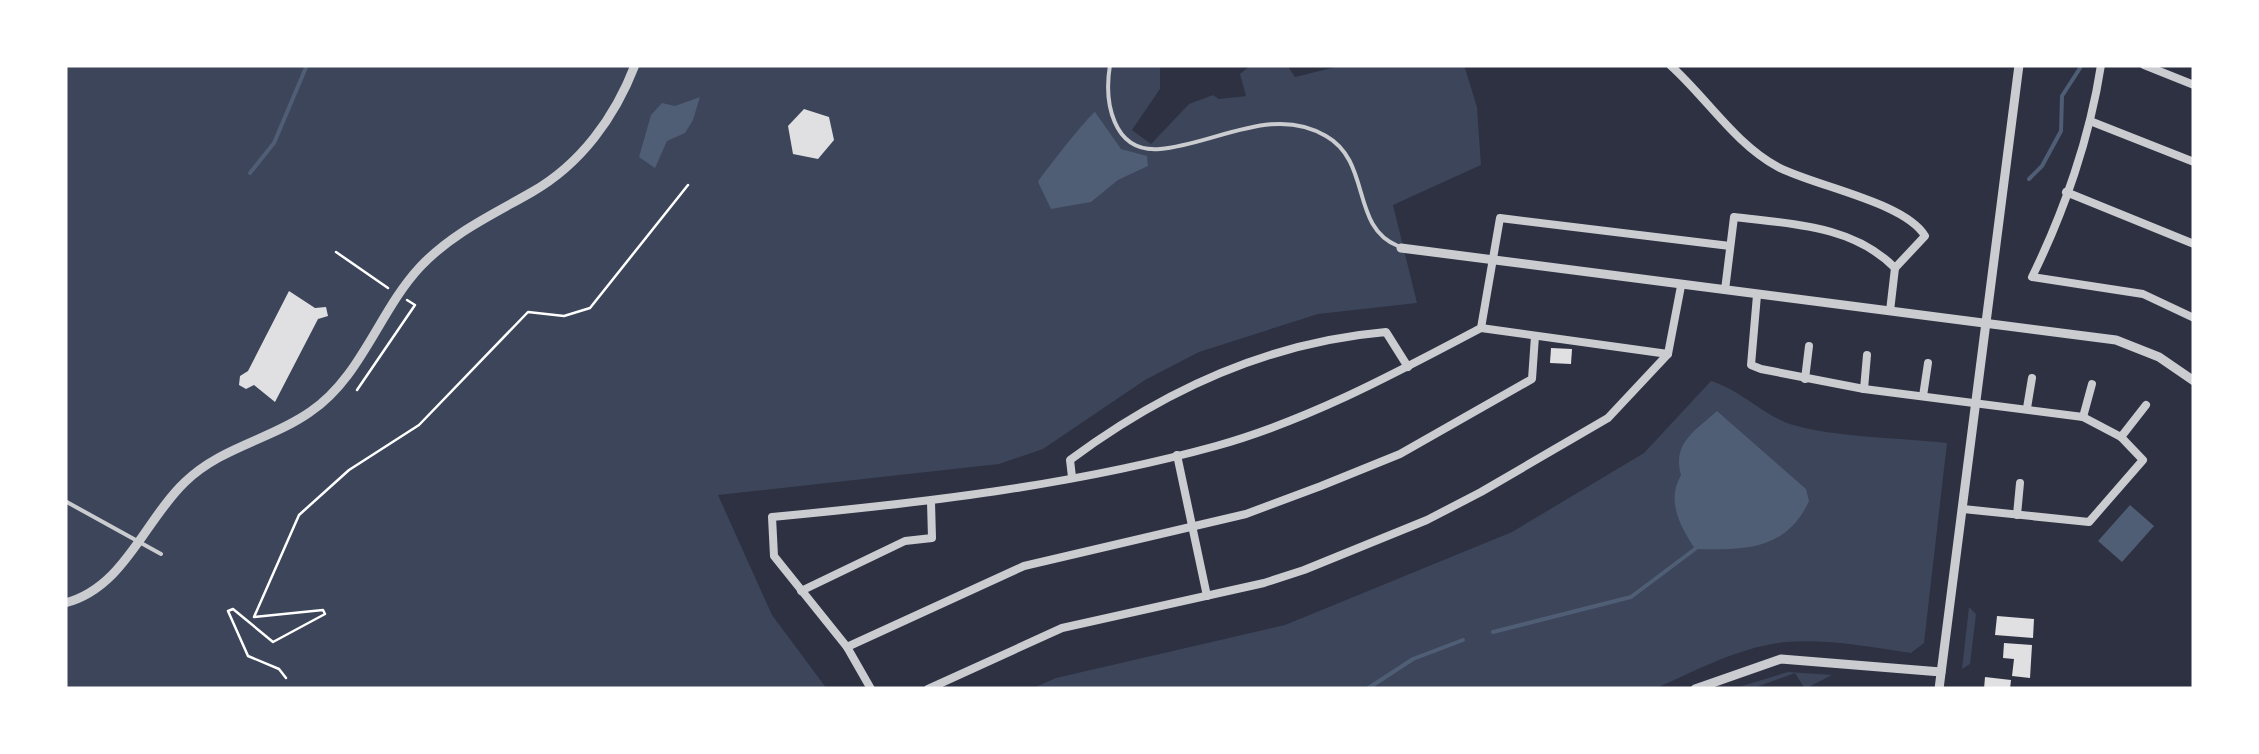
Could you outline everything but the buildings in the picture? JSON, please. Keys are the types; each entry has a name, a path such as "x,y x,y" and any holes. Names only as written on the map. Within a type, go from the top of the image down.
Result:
{"street":[{"path":"65,603 96,590 114,575 186,480 223,453 313,411 340,383 417,270 451,238 564,170 606,125 635,65"},
{"path":"1670,65 1773,164 1898,214 1921,230 1925,236 1895,268 1890,311"},
{"path":"1939,689 2019,65"},
{"path":"2102,65 2090,121 2032,277 2143,294 2194,318"},
{"path":"2144,65 2194,85"},
{"path":"2090,121 2194,162"},
{"path":"2066,192 2194,244"},
{"path":"1725,290 1734,217 1800,225 1847,236 1877,249 1895,268"},
{"path":"1481,328 1500,218 1730,246"},
{"path":"1402,248 2116,340 2159,358 2194,381"},
{"path":"928,689 1062,628 1304,570 1427,520 1482,492 1608,418 1668,354 1681,286"},
{"path":"1757,295 1751,365 1864,389 2083,416 2121,437 2143,460 2090,522 1963,509"},
{"path":"870,689 847,647 774,556 772,517 931,502 1177,456 1260,431 1408,367 1481,328 1668,354"},
{"path":"1072,477 1070,460 1124,420 1182,388 1244,363 1316,342 1386,332 1408,367"},
{"path":"847,647 1024,566 1246,514 1400,454 1532,379 1534,336"},
{"path":"1805,379 1808,346"},
{"path":"1864,389 1868,356"},
{"path":"1923,396 1928,363"},
{"path":"2028,408 2032,378"},
{"path":"2083,416 2092,384"},
{"path":"2121,437 2146,405"},
{"path":"1177,456 1207,596"},
{"path":"2016,515 2020,483"},
{"path":"801,592 905,541 932,538 931,502"},
{"path":"1694,689 1781,659 1941,672"}],"lane":[{"path":"1110,65 1110,112 1118,131 1136,145 1157,150 1258,125 1326,135 1348,156 1360,178 1369,224 1384,241 1402,248"},
{"path":"65,500 161,554"}],"path":[{"path":"286,678 278,668 248,656 228,611 233,610 273,642 326,614 322,610 254,616 299,515 349,470 418,426 528,312 564,316 590,308 688,185"}],"shaded area":[{"path":"65,65 1160,65 1160,89 1132,130 1151,144 1189,104 1213,95 1219,99 1246,96 1240,74 1251,65 1287,65 1295,77 1344,65 1464,65 1477,107 1481,165 1393,205 1417,303 1318,314 1199,352 1145,380 1043,449 999,464 718,495 772,615 827,689 65,689"},
{"path":"700,97 685,133 667,141 655,168 639,157 651,115 662,103 675,106"},
{"path":"1095,112 1121,149 1147,156 1148,166 1118,180 1091,202 1051,209 1038,182"},
{"path":"1711,381 1793,425 1848,435 1947,443 1924,643 1911,653 1849,644 1769,644 1719,660 1654,689 1031,689 1056,678 1285,625 1512,532 1644,453"},
{"path":"1717,411 1806,489 1809,501 1800,517 1788,530 1762,544 1695,549 1677,513 1675,494 1683,446"},
{"path":"2130,505 2154,526 2122,562 2098,541"},
{"path":"1969,607 1976,614 1970,664 1962,669"},
{"path":"1788,672 1832,675 1805,689 1795,673 1751,689 1732,689"}],"waterway":[{"path":"250,173 274,143 307,65"},
{"path":"2029,179 2042,166 2061,131 2062,96 2082,65"},
{"path":"1493,632 1631,597 1695,549"},
{"path":"1367,689 1413,659 1463,640"}]}
